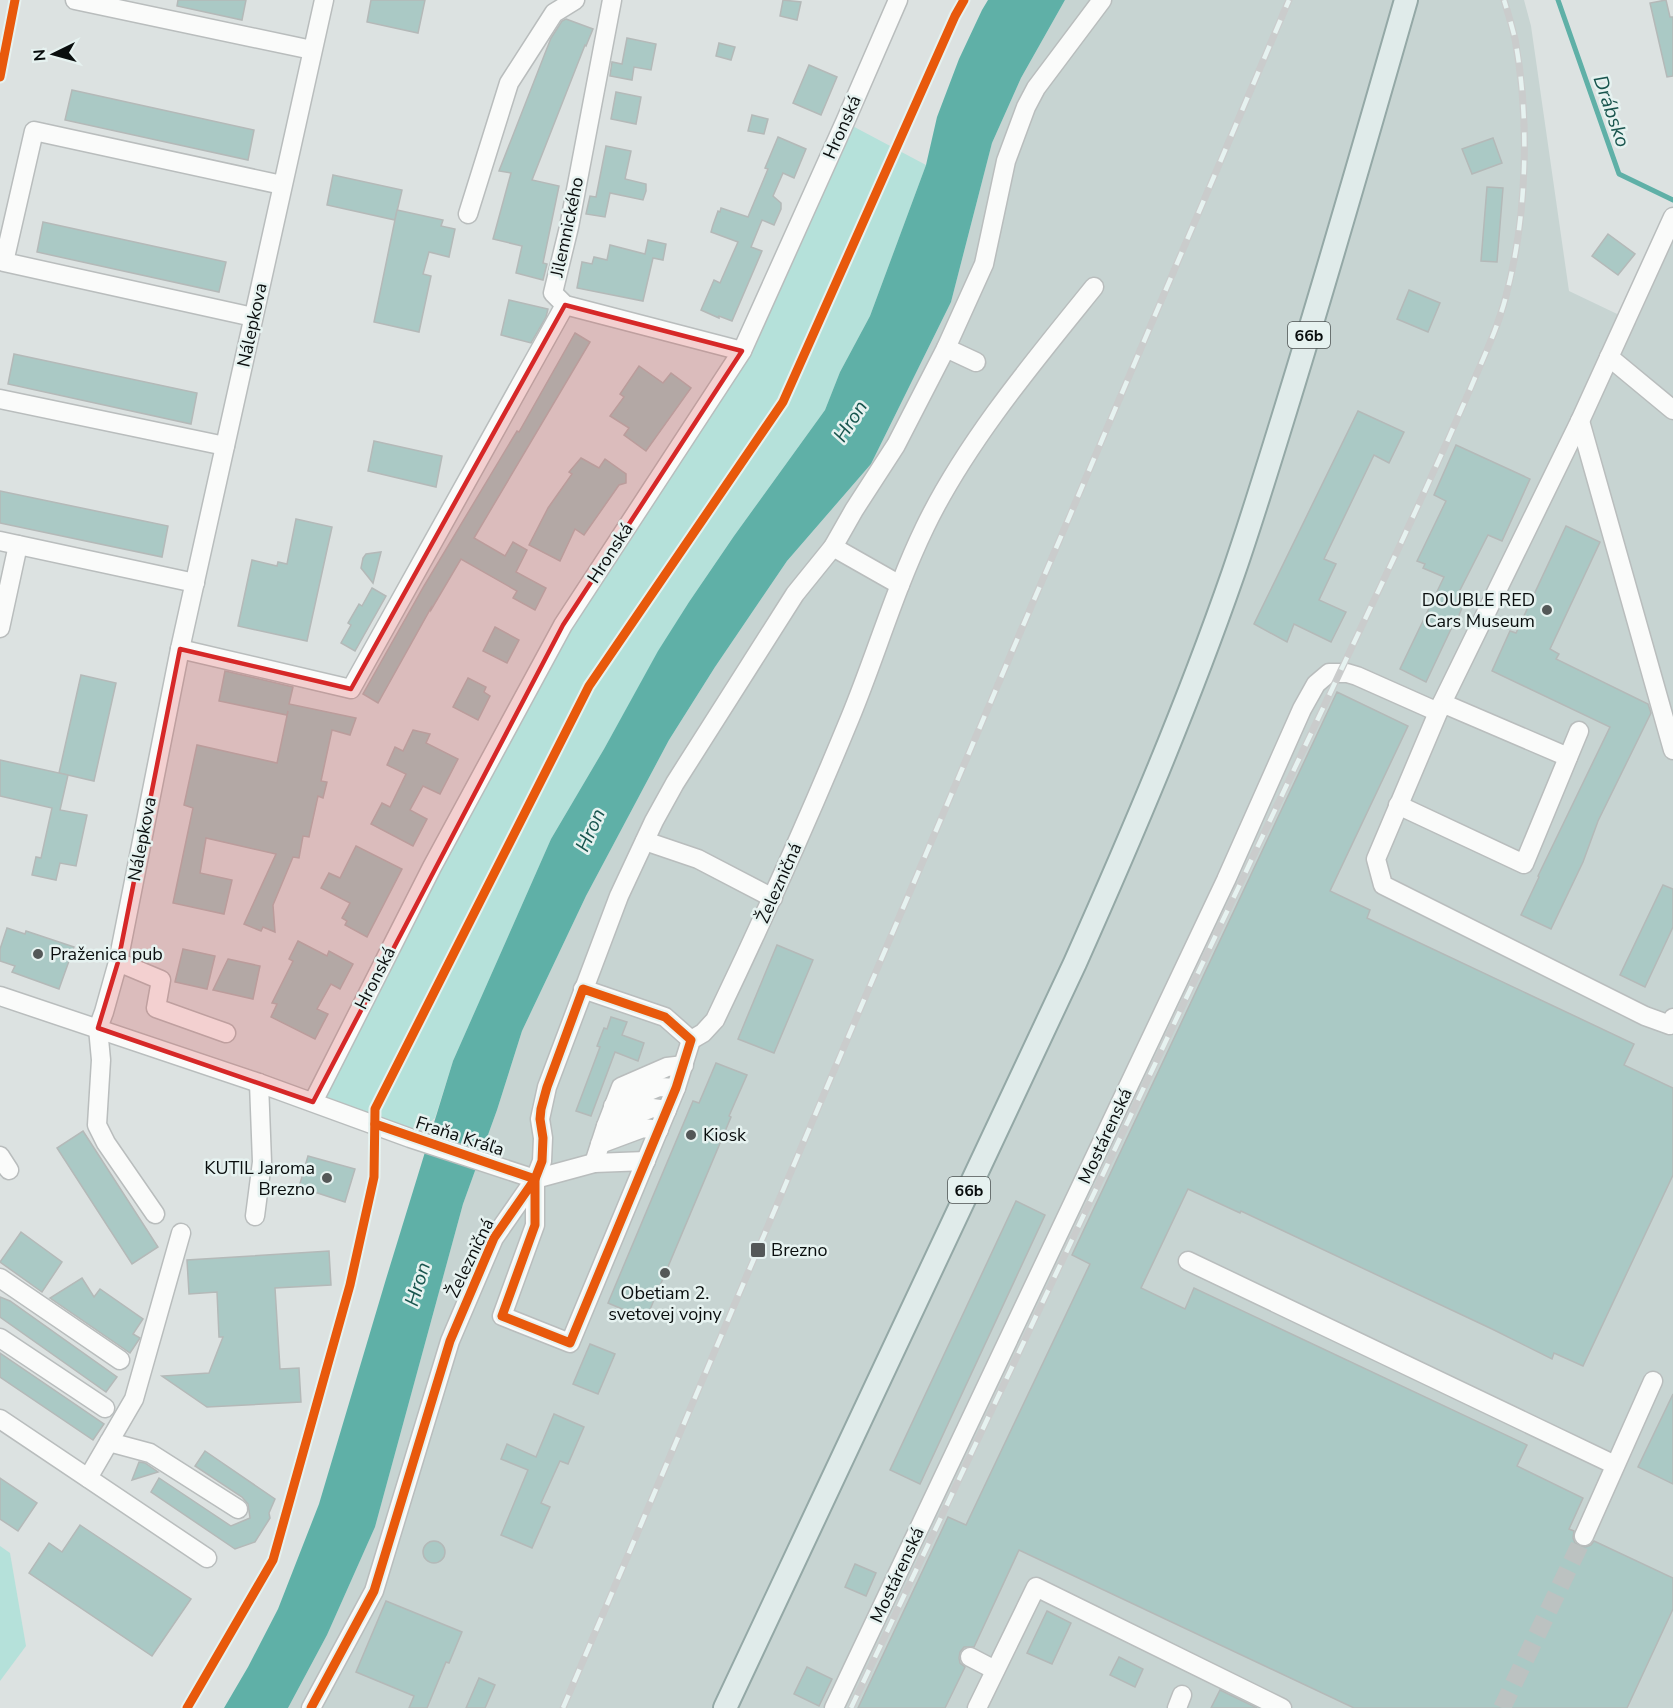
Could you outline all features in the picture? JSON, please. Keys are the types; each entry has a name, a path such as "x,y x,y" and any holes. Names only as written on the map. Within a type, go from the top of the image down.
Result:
{"main road":[{"name":"66b","path":"726,1708 1075,963 1161,762 1230,584 1253,513 1323,289 1407,0"}],"street":[{"path":"75,0 312,50"},
{"name":"Nálepkova","path":"98,1028 118,962 180,649 324,0"},
{"path":"468,214 509,83 554,13 575,0"},
{"name":"Jilemnického","path":"612,0 569,227 553,292 565,305 742,351"},
{"name":"Hronská","path":"313,1102 432,867 563,625 742,351 898,0"},
{"path":"583,989 665,1017 691,1040 676,1088 570,1343 502,1316 535,1225 535,1179 542,1161 543,1138 540,1119 547,1087 583,989 619,896 675,783 795,594 833,547 896,445 946,348 984,264 1006,160 1026,107 1036,88 1102,0"},
{"path":"253,317 4,262 6,251 34,130 282,185"},
{"path":"1673,217 1668,242 1609,357 1440,707 1376,858 1383,885 1645,1016 1670,1025 1673,1018"},
{"name":"Železničná","path":"691,1040 715,1020 773,898 851,716 900,585 925,527 952,478 990,421 1094,287"},
{"path":"180,649 351,689 565,305"},
{"path":"946,348 976,362"},
{"path":"1609,357 1673,410"},
{"path":"0,399 225,446"},
{"path":"1580,421 1673,750"},
{"path":"0,541 195,583"},
{"path":"0,628 18,545"},
{"path":"833,547 900,585"},
{"name":"Mostárenská","path":"834,1708 1221,890 1302,709 1316,684 1329,673 1347,673 1568,757"},
{"path":"1398,805 1524,864 1579,731"},
{"path":"645,841 698,859 773,898"},
{"path":"118,962 161,980 156,1008 226,1033"},
{"name":"Fraňa Kráľa","path":"0,996 535,1179"},
{"path":"98,1028 101,1060 97,1125 106,1143 155,1214"},
{"path":"594,1163 621,1087 667,1067 684,1065"},
{"path":"255,1216 262,1162 259,1083"},
{"path":"613,1106 659,1087 676,1088"},
{"path":"606,1126 652,1107 667,1110"},
{"path":"600,1144 643,1128 659,1130"},
{"path":"535,1179 594,1163 646,1161"},
{"name":"Železničná","path":"311,1708 374,1591 454,1331 494,1238 535,1179"},
{"path":"88,1478 134,1399 181,1233"},
{"path":"1188,1261 1615,1465"},
{"path":"0,1278 120,1360"},
{"path":"0,1338 105,1408"},
{"path":"1584,1536 1653,1381"},
{"path":"0,1419 207,1558"},
{"path":"109,1442 150,1453 238,1509"},
{"path":"977,1708 1036,1587 1282,1708"},
{"path":"970,1657 996,1670"}],"highlighted area":[{"path":"565,305 742,351 563,625 313,1102 98,1028 118,962 180,649 351,689"}],"shaded area":[{"path":"1065,0 1524,0 1531,26 1569,291 1636,323 1673,241 1673,1708 288,1708 327,1635 375,1527 463,1204 497,1110 522,1031 586,896 669,740 787,561 871,464 951,302 992,143 1021,78"}],"green space":[{"path":"845,122 926,165 870,316 840,372 825,410 689,602 551,839 453,1061 435,1118 410,1138 313,1102 563,625 742,351"},
{"path":"0,1546 10,1553 26,1646 0,1681"}],"water":[{"name":"Hron","path":"988,0 1065,0 1021,78 992,143 951,302 871,464 787,561 669,740 586,896 522,1031 497,1110 463,1204 375,1527 327,1635 288,1708 224,1708 278,1609 319,1504 453,1061 551,839 658,651 689,602 825,410 840,372 870,316 926,165 937,117 959,59"}],"building":[{"path":"178,0 246,0 242,20 177,6"},
{"path":"371,0 425,0 418,33 367,22"},
{"path":"783,0 801,2 797,20 780,16"},
{"path":"1666,0 1670,17 1673,17 1673,76 1667,77 1650,3"},
{"path":"566,19 593,29 532,180 559,186 543,263 547,264 543,280 516,273 522,246 493,239 511,173 499,171 551,38 562,21"},
{"path":"627,38 656,44 651,70 634,67 632,80 610,76 612,62 622,64"},
{"path":"719,43 735,47 731,60 716,56"},
{"path":"809,65 837,77 821,115 793,103"},
{"path":"72,90 254,130 248,160 65,120"},
{"path":"616,92 641,97 636,124 611,119"},
{"path":"752,115 768,119 764,134 748,131"},
{"path":"778,137 806,149 794,178 783,173 773,196 781,203 781,209 774,225 762,220 751,247 762,251 732,321 719,316 719,318 701,310 714,280 720,283 738,242 711,232 713,225 721,208 748,217 768,169 765,168"},
{"path":"1493,138 1502,163 1472,174 1462,149"},
{"path":"606,146 631,151 625,179 646,184 646,191 643,200 610,193 605,217 586,214 590,196 596,197"},
{"path":"333,175 402,190 395,220 327,205"},
{"path":"1487,187 1503,188 1497,262 1481,261"},
{"path":"397,210 443,220 441,226 455,229 449,257 429,252 423,274 431,276 419,332 374,322"},
{"path":"43,222 226,262 219,292 37,252"},
{"path":"1608,234 1635,254 1618,275 1592,256"},
{"path":"648,240 666,244 663,260 653,258 643,301 577,288 582,262 592,264 594,257 607,260 610,245 645,254"},
{"path":"1409,290 1440,303 1428,332 1397,319"},
{"path":"509,300 548,309 531,343 501,335"},
{"path":"575,333 590,342 474,538 505,556 513,542 527,550 516,572 546,588 535,610 513,598 517,591 461,559 378,703 363,694 424,586 517,431 519,432"},
{"path":"14,354 197,393 191,424 8,384"},
{"path":"639,366 663,383 671,373 691,388 646,451 624,435 629,428 610,416 624,397 620,394"},
{"path":"1358,411 1404,432 1389,463 1374,455 1324,559 1336,564 1319,600 1346,612 1331,642 1294,624 1287,642 1254,624"},
{"path":"374,441 442,456 436,487 368,471"},
{"path":"1456,445 1530,479 1502,541 1488,535 1456,598 1461,602 1462,608 1426,682 1400,669 1444,577 1423,568 1425,564 1417,561 1446,501 1434,495"},
{"path":"581,458 599,468 605,459 626,474 626,483 619,485 584,535 575,529 560,561 529,545 548,508 572,474 569,472"},
{"path":"0,491 168,526 162,557 0,523"},
{"path":"296,519 332,527 307,641 238,626 252,560 277,566 278,562 287,564"},
{"path":"1566,526 1600,542 1550,649 1559,654 1556,659 1648,704 1651,713 1598,821 1583,862 1551,929 1521,915 1610,727 1492,671 1510,631 1516,633"},
{"path":"381,552 373,583 361,568 363,558 366,554"},
{"path":"372,588 386,596 355,651 341,643 351,625 348,623 359,604 362,606"},
{"path":"495,627 519,640 507,663 483,651"},
{"path":"225,671 293,687 289,704 356,718 350,735 332,730 321,781 327,782 323,798 318,796 309,837 303,836 299,858 293,857 273,905 275,932 263,927 261,931 244,924 276,854 206,838 200,873 232,880 224,914 173,903 193,808 184,805 197,745 277,763 288,711 287,715 219,701"},
{"path":"81,675 116,683 94,781 59,773"},
{"path":"468,678 486,687 484,692 490,696 478,720 453,707"},
{"path":"1337,692 1408,726 1330,891 1370,910 1367,918 1634,1044 1624,1065 1673,1088 1673,1175 1583,1366 1554,1353 1552,1359 1241,1211 1240,1213 1188,1189 1141,1288 1185,1309 1194,1288 1527,1445 1517,1466 1583,1498 1569,1529 1574,1531 1575,1543 1586,1547 1594,1541 1673,1578 1673,1609 1627,1708 1354,1708 1019,1550 974,1647 964,1647 960,1652 960,1663 965,1667 945,1708 858,1708 948,1517 966,1525 1090,1264 1072,1255"},
{"path":"413,730 430,734 426,743 458,759 440,794 423,786 410,810 427,819 413,846 371,824 382,803 390,807 406,774 387,765 395,747 403,751"},
{"path":"0,760 68,775 60,810 87,815 76,866 60,863 56,880 32,875 36,857 41,858 52,808 0,796"},
{"path":"356,846 402,869 367,937 345,925 347,921 342,918 350,903 321,888 329,873 340,878"},
{"path":"1663,885 1673,889 1673,927 1645,987 1620,975"},
{"path":"7,928 25,934 26,931 74,947 59,989 12,972 15,966 0,961 0,949"},
{"path":"298,941 327,956 329,951 353,964 340,989 331,984 317,1009 328,1014 315,1039 271,1017 277,1004 272,1003 293,961 289,959"},
{"path":"777,945 813,960 774,1053 738,1039"},
{"path":"183,949 215,956 207,989 175,982"},
{"path":"228,959 260,966 253,999 213,990"},
{"path":"611,1017 627,1022 622,1035 644,1043 638,1061 615,1052 591,1116 576,1111 600,1047 597,1046"},
{"path":"716,1063 747,1075 646,1319 608,1303 693,1101 699,1103"},
{"path":"83,1131 158,1247 132,1264 57,1148"},
{"name":"KUTIL Jaroma Brezno","path":"308,1156 355,1169 345,1202 299,1187"},
{"path":"1016,1201 1045,1215 920,1484 890,1470"},
{"path":"21,1232 62,1262 42,1292 0,1262"},
{"path":"329,1251 331,1285 275,1288 280,1369 299,1368 301,1402 207,1407 162,1376 209,1373 223,1337 219,1337 217,1292 189,1294 187,1260"},
{"path":"82,1278 94,1297 100,1289 143,1319 133,1334 140,1338 130,1353 50,1298"},
{"path":"0,1297 10,1301 117,1377 106,1392 0,1317"},
{"path":"590,1344 615,1354 598,1394 573,1384"},
{"path":"0,1353 104,1424 93,1440 0,1377"},
{"path":"1673,1394 1673,1484 1638,1467"},
{"path":"554,1414 584,1427 568,1464 560,1461 541,1503 550,1507 532,1548 501,1535 528,1470 501,1459 507,1444 536,1457"},
{"path":"205,1451 275,1499 269,1513 270,1518 255,1542 235,1549 151,1492 159,1478 231,1526 250,1518 248,1504 242,1497 195,1466"},
{"path":"139,1462 145,1463 158,1472 132,1480"},
{"path":"0,1478 37,1503 18,1531 0,1519"},
{"path":"80,1525 191,1599 152,1656 29,1573 49,1543 62,1552"},
{"path":"434,1541 442,1544 445,1552 442,1560 434,1563 426,1560 423,1552 426,1544"},
{"path":"855,1564 876,1573 866,1596 845,1587"},
{"path":"386,1601 462,1632 449,1663 446,1662 427,1708 409,1708 414,1696 356,1672"},
{"path":"1047,1611 1071,1623 1052,1664 1027,1653"},
{"path":"1119,1657 1143,1669 1135,1687 1110,1675"},
{"path":"807,1667 832,1679 819,1706 794,1694"},
{"path":"479,1678 495,1685 485,1708 466,1708"},
{"path":"1220,1690 1257,1708 1211,1708"}],"waterway":[{"name":"Drábsko","path":"1558,0 1619,174 1673,200"}],"tunnel":[{"path":"1502,1708 1584,1536"}],"railway":[{"path":"563,1708 1289,0"},
{"path":"851,1708 1401,543 1493,335 1513,266 1524,168 1520,70 1515,39 1504,0"}],"cycle path":[{"path":"0,77 15,0"},
{"path":"187,1708 273,1560 350,1285 374,1177 375,1109 589,686 783,402 964,0"},
{"path":"311,1708 374,1591 450,1341 494,1238 535,1179 542,1161 541,1109 583,989 665,1017 691,1040 676,1088 570,1343 502,1316 535,1225 535,1179"},
{"path":"375,1124 535,1179"}],"place":[{"name":"DOUBLE RED Cars Museum","path":"1547,610"},
{"name":"Praženica pub","path":"38,954"},
{"name":"Kiosk","path":"691,1135"},
{"name":"KUTIL Jaroma Brezno","path":"327,1178"},
{"name":"Brezno","path":"758,1250"},
{"name":"Obetiam 2. svetovej vojny","path":"665,1273"}]}
